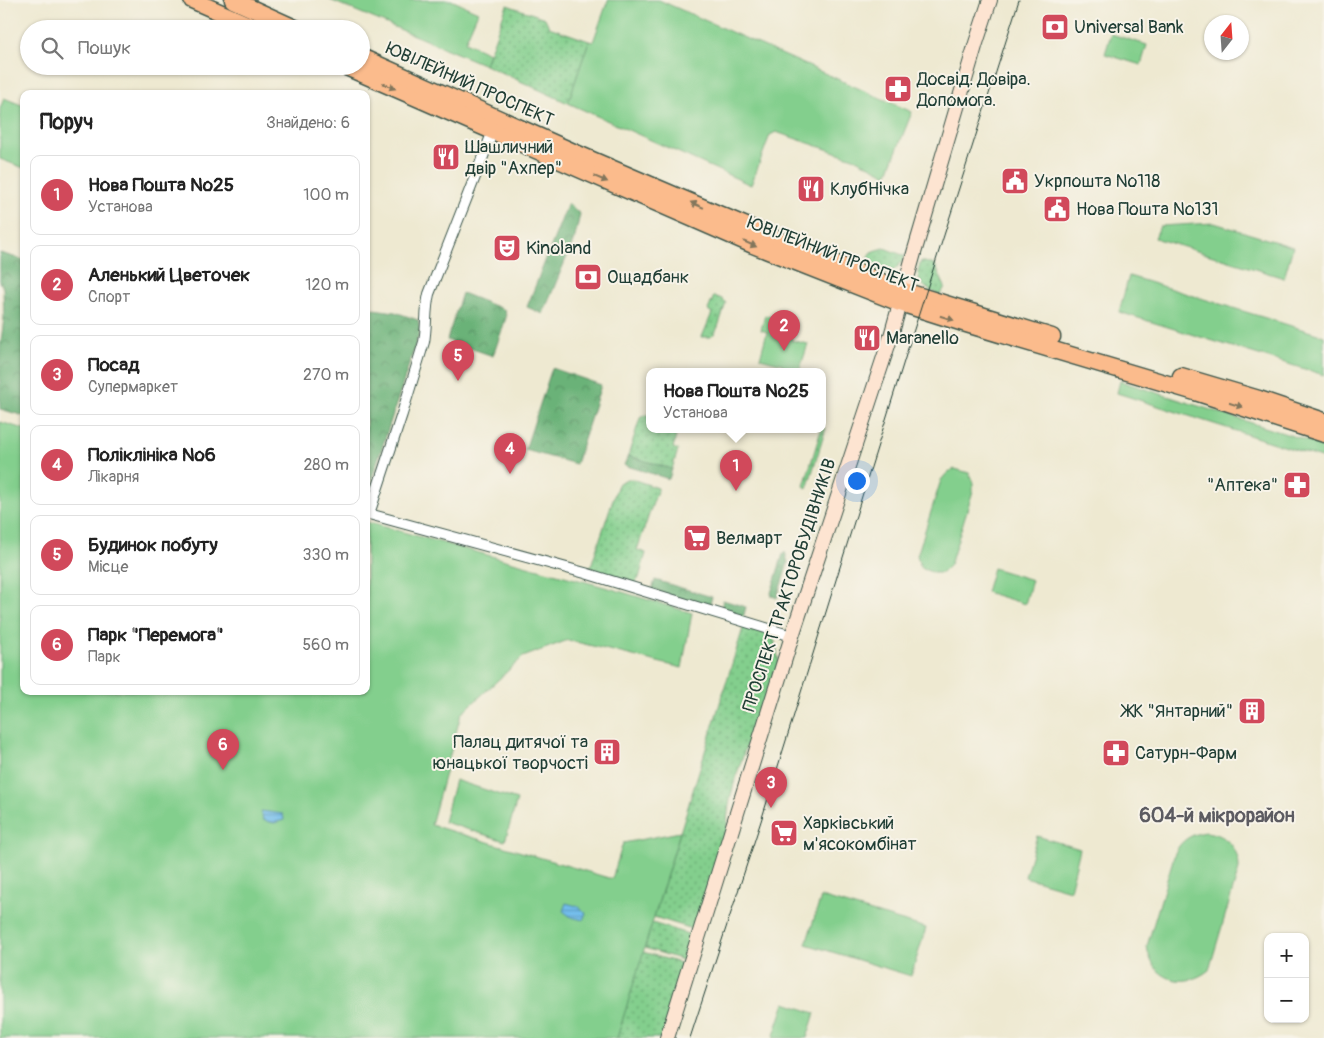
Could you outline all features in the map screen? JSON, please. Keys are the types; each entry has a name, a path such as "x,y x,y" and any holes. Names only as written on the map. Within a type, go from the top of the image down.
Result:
{"main road":[{"path":"192,0 238,20"},
{"path":"232,0 277,20"},
{"name":"ПРОСПЕКТ ТРАКТОРОБУДІВНИКІВ","path":"667,1038 792,636 888,346 990,0"},
{"name":"ЮВІЛЕЙНИЙ ПРОСПЕКТ","path":"370,62 495,124 575,160 796,248 966,324 1185,389 1324,434"},
{"name":"ЮВІЛЕЙНИЙ ПРОСПЕКТ","path":"367,75 495,124"},
{"name":"ЮВІЛЕЙНИЙ ПРОСПЕКТ","path":"902,297 1075,344 1259,399 1324,421"}],"street":[{"path":"370,511 424,342 426,334 425,312 429,294 495,124"},
{"path":"370,514 585,573 792,636"}],"green space":[{"path":"330,0 451,0 478,12 465,42 489,53 485,65"},
{"path":"608,0 659,0 912,112 887,175 856,159 776,132 770,135 751,185 568,103 589,41 593,42"},
{"path":"507,5 545,18 549,27 589,41 568,103 485,65"},
{"path":"1111,34 1147,45 1141,65 1105,54"},
{"path":"4,98 20,104 20,166 0,159 0,109"},
{"path":"568,203 580,214 575,237 543,314 527,307"},
{"path":"1214,223 1293,247 1284,278 1155,238 1160,226"},
{"path":"884,248 905,256 901,263 893,271 884,273 866,267 871,252"},
{"path":"0,253 20,259 20,415 0,409 0,349 4,318 3,288 0,281"},
{"path":"921,261 935,265 945,287 940,295 928,289 921,282 918,273"},
{"path":"1129,276 1324,336 1324,375 1119,312"},
{"path":"462,293 505,310 506,318 493,356 447,340"},
{"path":"714,296 726,303 715,333 711,337 702,337 712,313 708,310"},
{"path":"370,309 395,312 418,320 420,331 370,485"},
{"path":"765,315 796,324 791,340 808,344 800,368 782,368 783,364 760,358 767,332 761,330"},
{"path":"552,368 601,385 576,464 525,450"},
{"path":"1120,381 1324,446 1324,459 1117,393"},
{"path":"646,415 646,433 666,433 676,436 673,448 678,450 672,469 628,456 640,418"},
{"path":"0,422 20,428 20,695 370,695 370,523 612,589 692,613 682,668 568,640 523,657 461,714 431,825 612,879 623,843 680,832 617,1038 0,1038"},
{"path":"820,433 824,433 807,489 804,486"},
{"path":"628,456 672,469 669,479 624,465"},
{"path":"955,469 969,473 973,483 973,491 950,565 942,573 934,573 921,568 917,556 941,480 948,472"},
{"path":"627,479 658,488 637,550 646,553 639,578 634,584 591,571 617,487 619,483"},
{"path":"785,552 788,563 777,598 772,596 771,593"},
{"path":"993,568 1032,580 1025,604 986,592"},
{"path":"655,580 712,597 709,607 652,590"},
{"path":"723,600 746,607 743,618 720,611"},
{"path":"744,625 773,634 779,661 753,746 747,744 737,774 727,816 727,827 696,930 654,917"},
{"path":"455,780 517,800 505,841 444,822"},
{"path":"1206,832 1226,839 1237,855 1239,869 1209,970 1189,980 1179,980 1162,974 1155,967 1147,946 1175,853 1187,838"},
{"path":"1037,836 1080,849 1070,890 1025,877"},
{"path":"821,897 926,928 911,976 806,944"},
{"path":"652,923 694,936 686,961 645,948"},
{"path":"643,952 686,965 663,1038 617,1038"},
{"path":"785,1003 815,1013 807,1038 773,1038"}],"water":[{"path":"261,811 283,814 284,820 274,823 263,820"},
{"path":"566,903 577,906 586,913 583,920 571,917 563,911"}],"tram line":[{"path":"690,1038 761,821 1019,0"}],"place":[{"name":"Universal Bank","path":"1055,27"},
{"name":"Досвід. Довіра. Допомога.","path":"898,89"},
{"name":"Шашличний двір \"Ахпер\"","path":"446,157"},
{"name":"Укрпошта №118","path":"1015,181"},
{"name":"КлубНічка","path":"811,189"},
{"name":"Нова Пошта №131","path":"1057,209"},
{"name":"Kinoland","path":"507,248"},
{"name":"Ощадбанк","path":"588,277"},
{"name":"Maranello","path":"867,338"},
{"name":"Аленький Цветочек","path":"784,351"},
{"name":"Будинок побуту","path":"458,381"},
{"name":"Поліклініка №6","path":"510,474"},
{"name":"\"Аптека\"","path":"1297,485"},
{"name":"Нова Пошта №25","path":"736,491"},
{"name":"Велмарт","path":"697,538"},
{"name":"ЖК \"Янтарний\"","path":"1252,711"},
{"name":"Палац дитячої та юнацької творчості","path":"607,752"},
{"name":"Сатурн-Фарм","path":"1116,753"},
{"name":"Парк \"Перемога\"","path":"223,770"},
{"name":"Посад","path":"771,808"},
{"name":"Харківський м'ясокомбінат","path":"784,833"}],"district":[{"name":"604-й мікрорайон","path":"1217,815"}]}
